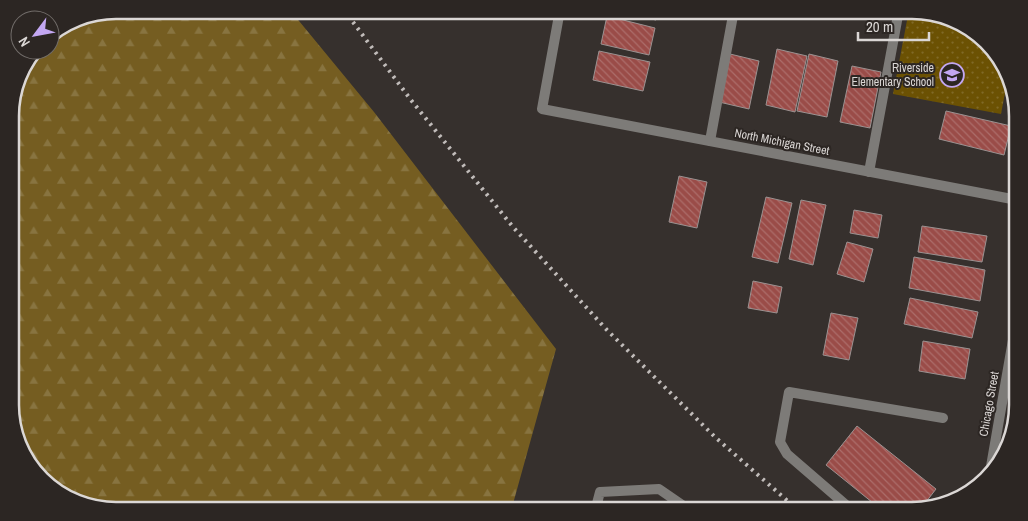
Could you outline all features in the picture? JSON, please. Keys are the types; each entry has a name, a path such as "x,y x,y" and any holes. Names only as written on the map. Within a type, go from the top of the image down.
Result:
{"street":[{"name":"North Michigan Street","path":"558,19 542,109 1009,198"},
{"path":"710,141 732,19"},
{"path":"868,172 897,19"},
{"name":"Chicago Street","path":"992,460 1009,363"},
{"path":"843,502 787,454 780,442 789,392 943,418"},
{"path":"597,502 600,492 659,489 678,502"}],"shaded area":[{"name":"Riverside Elementary School","path":"907,19 919,19 944,24 971,39 981,47 996,67 1006,89 1001,114 893,94"}],"green space":[{"path":"109,19 297,19 374,112 556,349 514,502 115,502 84,497 62,486 47,474 26,443 22,431 19,406 19,109 22,90 37,60 60,60 60,37 78,26 90,22"}],"building":[{"path":"606,19 619,19 655,28 649,55 601,44"},
{"path":"777,49 807,56 795,112 766,105"},
{"path":"599,51 650,62 643,91 593,80"},
{"path":"730,54 759,61 749,109 719,102"},
{"path":"809,54 838,61 827,117 797,111"},
{"path":"852,66 881,72 870,128 840,122"},
{"path":"946,111 1009,126 1004,155 939,139"},
{"path":"679,176 707,182 697,228 669,222"},
{"path":"766,197 792,203 778,263 752,257"},
{"path":"801,200 826,205 813,265 789,259"},
{"path":"854,210 882,215 878,238 850,233"},
{"path":"922,226 987,236 982,262 918,252"},
{"path":"847,242 873,249 864,282 837,274"},
{"path":"914,257 985,270 980,301 909,288"},
{"path":"753,281 782,287 777,313 748,308"},
{"path":"910,298 978,312 972,338 904,324"},
{"path":"831,313 858,318 849,360 823,355"},
{"path":"923,341 970,349 965,379 919,371"},
{"path":"857,426 936,489 927,501 872,502 826,465"}],"railway":[{"path":"351,19 411,100 513,227 606,329 715,437 789,502"}],"place":[{"name":"Riverside Elementary School","path":"952,75"}]}
